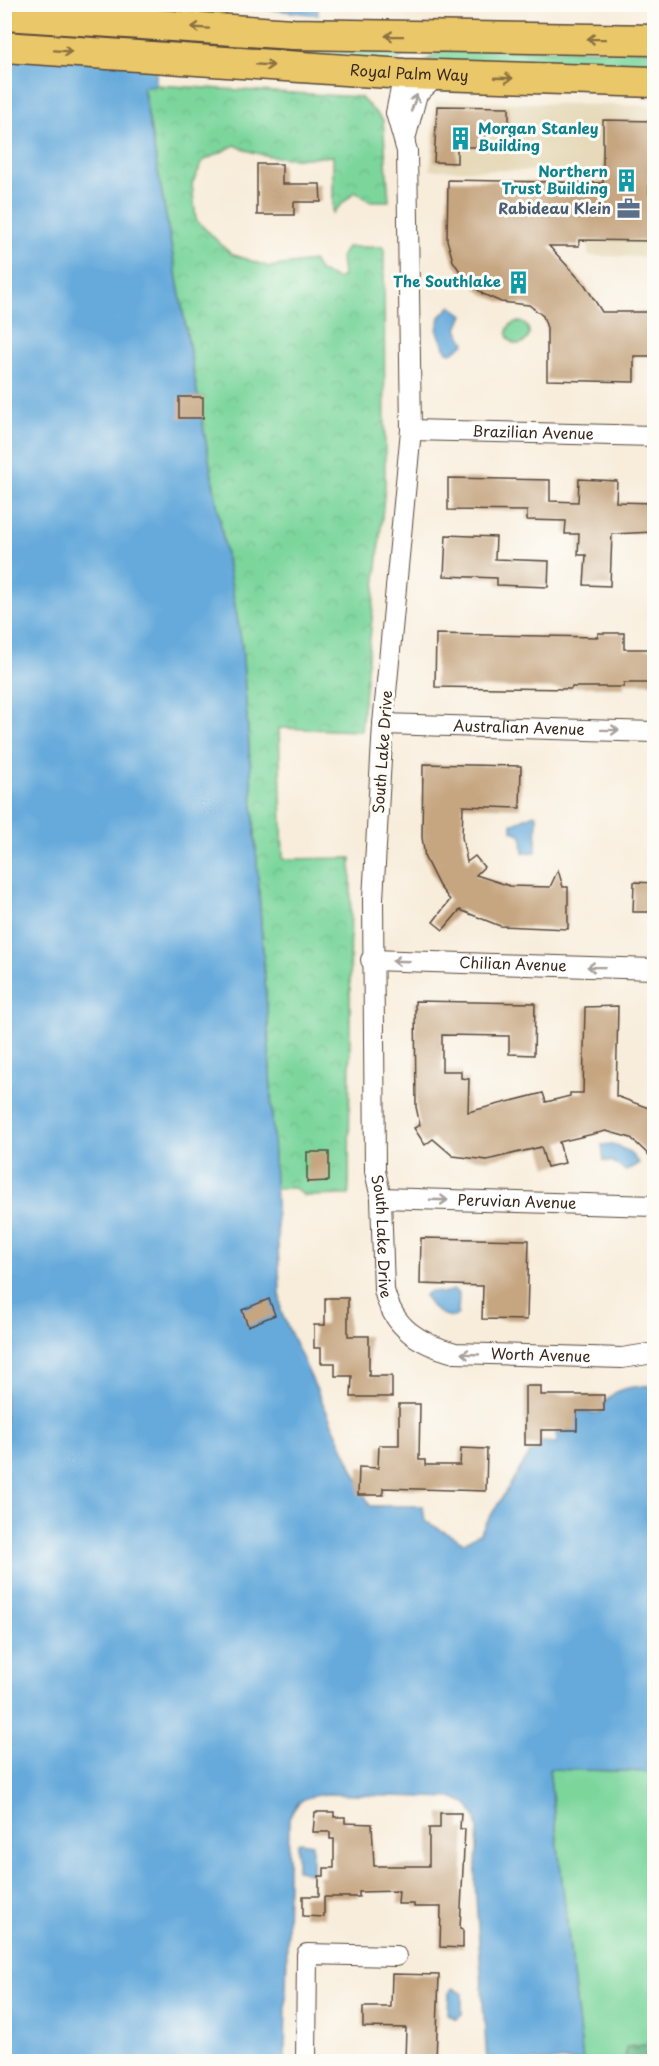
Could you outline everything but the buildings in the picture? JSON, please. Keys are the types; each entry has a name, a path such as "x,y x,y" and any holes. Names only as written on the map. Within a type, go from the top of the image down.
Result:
{"main road":[{"path":"4,15 293,34 654,40"},
{"path":"404,74 419,58 453,36"},
{"name":"Royal Palm Way","path":"4,47 437,76 654,82"}],"street":[{"name":"South Lake Drive","path":"404,74 396,113 397,123 405,139"},
{"name":"South Lake Drive","path":"429,1346 408,1332 387,1304 382,1280 381,1198 375,1171 371,960 383,724 411,430 405,139 417,94 437,76"},
{"name":"Brazilian Avenue","path":"411,430 654,436"},
{"name":"Australian Avenue","path":"383,724 654,732"},
{"name":"Chilian Avenue","path":"371,960 654,969"},
{"name":"Peruvian Avenue","path":"381,1198 654,1206"},
{"name":"Worth Avenue","path":"429,1346 455,1353 564,1357 622,1358 654,1353"},
{"path":"306,2061 307,1954 396,1956"}],"shaded area":[{"path":"435,101 654,106 654,257 588,256 590,171 430,170"}],"green space":[{"path":"182,38 408,50 395,63 181,48"},
{"path":"445,49 654,50 654,73 425,61"},
{"path":"143,86 360,97 383,120 389,201 369,201 355,191 333,213 333,156 296,158 271,156 235,145 203,161 192,184 196,220 231,254 269,267 313,261 320,272 338,279 343,276 341,257 347,247 384,247 385,486 361,731 279,728 283,859 351,858 349,1195 304,1196 295,1188 275,1188 268,1025 242,645"},
{"path":"518,322 526,325 529,333 526,341 518,344 510,341 507,333 510,325"},
{"path":"549,1769 654,1772 654,2061 583,2061"},
{"path":"654,2044 654,2061 625,2061 626,2047"}],"water":[{"path":"5,5 157,5 156,85 143,87 242,645 268,1025 281,1312 370,1506 423,1506 425,1521 464,1543 480,1533 530,1453 539,1450 541,1442 557,1443 556,1433 573,1430 575,1412 600,1413 604,1404 615,1393 629,1388 654,1385 654,1772 549,1769 583,2061 487,2061 475,1883 478,1829 475,1816 467,1804 454,1798 326,1794 303,1800 295,1807 289,1819 285,2061 5,2062"},
{"path":"233,5 318,5 318,15"},
{"path":"451,306 463,315 457,329 465,343 452,353 447,352 437,330 440,317"},
{"path":"534,814 537,816 536,852 523,853 522,835 512,831 512,824"},
{"path":"612,1144 628,1151 639,1163 626,1171 613,1162 604,1161 602,1145"},
{"path":"454,1290 459,1294 458,1314 454,1317 436,1311 425,1295 430,1291 442,1293"},
{"path":"299,1842 312,1844 312,1871 309,1873 297,1870 297,1844"},
{"path":"453,1988 462,1993 462,2014 456,2019 448,2014 449,1993"}],"place":[{"name":"Morgan Stanley Building","path":"460,138"},
{"name":"Northern Trust Building","path":"626,181"},
{"name":"Rabideau Klein","path":"629,209"},
{"name":"The Southlake","path":"519,282"}]}
